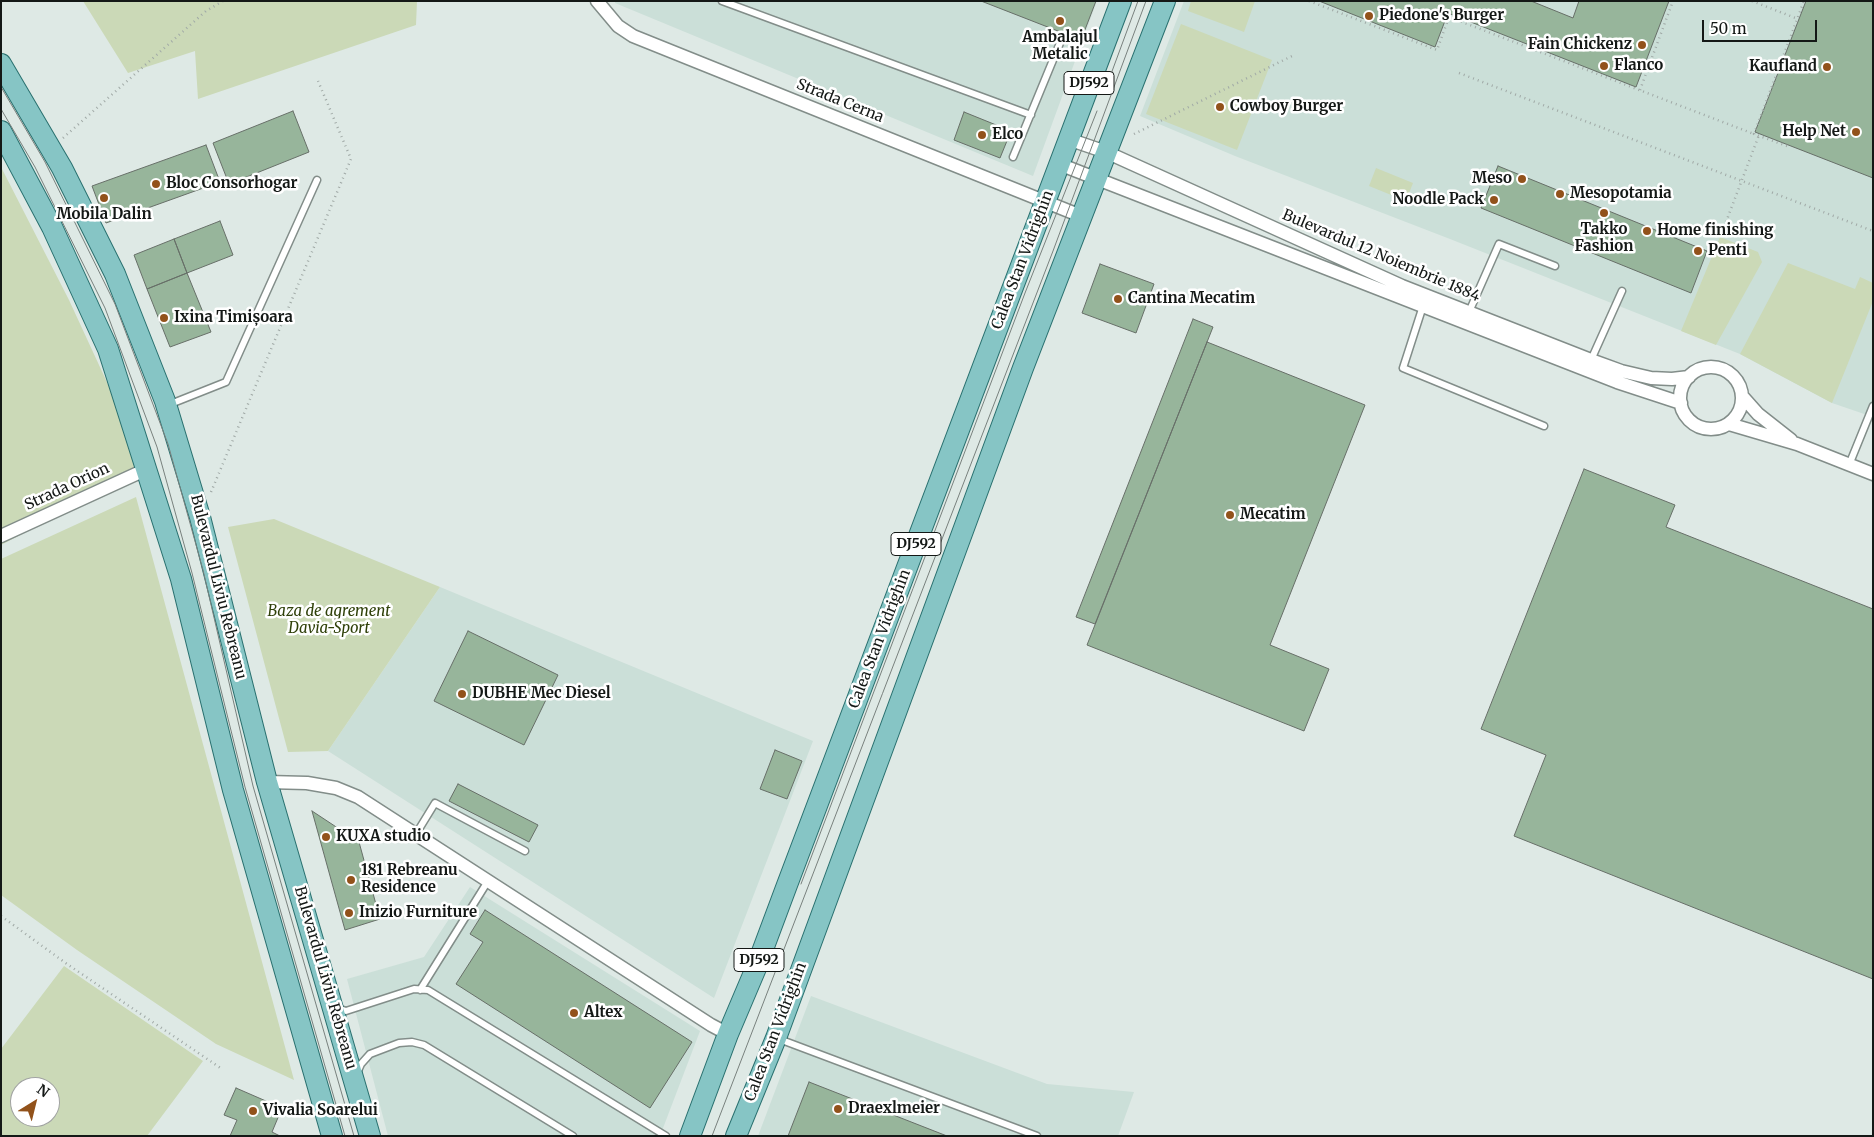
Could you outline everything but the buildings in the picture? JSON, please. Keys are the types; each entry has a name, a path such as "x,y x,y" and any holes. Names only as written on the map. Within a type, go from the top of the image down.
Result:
{"main road":[{"name":"Calea Stan Vidrighin","path":"690,1132 784,894 1120,1"},
{"name":"Calea Stan Vidrighin","path":"736,1136 776,1038 1081,216 1165,1"},
{"name":"Bulevardul Liviu Rebreanu","path":"1,64 62,168 115,274 167,406 200,516 267,782 370,1136"},
{"path":"1,131 52,227 108,349 180,579 233,790 332,1136"}],"street":[{"name":"Strada Cerna","path":"597,1 618,26 633,36 1081,216"},
{"name":"Bulevardul 12 Noiembrie 1884","path":"1068,139 1106,152 1402,286 1592,360 1622,371 1651,378 1672,379 1689,377"},
{"name":"Bulevardul 12 Noiembrie 1884","path":"1059,164 1617,382 1681,403"},
{"path":"1742,396 1741,406 1729,424 1712,429 1695,424 1689,419 1681,403 1684,385 1696,371 1705,368 1724,370 1736,380 1742,396 1758,414 1797,444"},
{"path":"1729,424 1797,444 1873,474"},
{"name":"Strada Orion","path":"1,536 147,469"},
{"path":"267,782 307,783 336,788 358,797 711,1025 728,1034"}],"lane":[{"path":"722,1 1031,115"},
{"path":"1013,157 1060,43"},
{"path":"167,406 226,382 316,180"},
{"path":"1469,312 1500,244 1555,266"},
{"path":"1592,360 1622,292"},
{"path":"1423,306 1403,368 1544,426"},
{"path":"1849,465 1873,406"},
{"path":"416,834 435,804 525,851"},
{"path":"420,990 488,881"},
{"path":"334,1007 346,1011 414,989 428,990 666,1136"},
{"path":"776,1038 1037,1136"},
{"path":"355,1084 361,1064 370,1054 399,1043 412,1042 424,1045 573,1136"}],"path":[{"path":"58,142 206,11 223,1"},
{"path":"1309,1 1437,50 1449,17 1786,146"},
{"path":"1640,90 1674,1"},
{"path":"1752,1 1798,19"},
{"path":"1754,134 1804,1"},
{"path":"1134,134 1292,56"},
{"path":"1460,73 1873,231"},
{"path":"200,516 351,159 318,80"},
{"path":"1726,222 1759,136"},
{"path":"1,916 67,964 222,1069"}],"shaded area":[{"path":"615,1 1097,1 1033,176 615,3"},
{"path":"1184,1 1873,1 1873,417 1832,403 1740,354 1235,156 1140,116"},
{"path":"440,587 813,741 714,998 328,751"},
{"path":"470,887 700,1031 660,1136 388,1136 347,979 424,957"},
{"path":"811,996 1047,1084 1134,1092 1118,1136 758,1136"}],"green space":[{"path":"83,1 417,1 416,25 198,99 195,51 128,73"},
{"path":"1191,1 1255,1 1244,32 1188,11"},
{"path":"1181,24 1272,60 1237,150 1146,114"},
{"path":"1,167 69,300 147,469 1,545"},
{"path":"1376,168 1413,183 1406,201 1369,186"},
{"path":"1720,237 1758,252 1762,262 1716,345 1681,331"},
{"path":"1788,263 1855,289 1860,277 1873,283 1873,301 1832,403 1740,354"},
{"path":"136,497 294,1080 216,1044 77,950 1,895 1,559"},
{"name":"Baza de agrement Davia-Sport","path":"274,519 440,587 328,751 288,752 228,527"},
{"path":"64,966 203,1061 147,1136 1,1136 1,1049"}],"tram line":[{"path":"1104,93 1138,1"},
{"path":"712,1136 1053,251 1146,1"},
{"path":"1,87 45,162 115,304 168,444 203,570 253,786 354,1136"},
{"path":"1,109 35,167 105,308 157,447 192,573 245,787 345,1136"},
{"path":"801,884 1025,293 1097,111"}],"place":[{"name":"Piedone's Burger","path":"1369,16"},
{"name":"Ambalajul Metalic","path":"1060,21"},
{"name":"Fain Chickenz","path":"1642,45"},
{"name":"Flanco","path":"1604,66"},
{"name":"Kaufland","path":"1827,67"},
{"name":"Cowboy Burger","path":"1220,107"},
{"name":"Help Net","path":"1856,132"},
{"name":"Elco","path":"982,135"},
{"name":"Meso","path":"1522,179"},
{"name":"Bloc Consorhogar","path":"156,184"},
{"name":"Mesopotamia","path":"1560,194"},
{"name":"Mobila Dalin","path":"104,198"},
{"name":"Noodle Pack","path":"1494,200"},
{"name":"Takko Fashion","path":"1604,213"},
{"name":"Home finishing","path":"1647,231"},
{"name":"Penti","path":"1698,251"},
{"name":"Cantina Mecatim","path":"1118,299"},
{"name":"Ixina Timișoara","path":"164,318"},
{"name":"Mecatim","path":"1230,515"},
{"name":"DUBHE Mec Diesel","path":"462,694"},
{"name":"KUXA studio","path":"326,837"},
{"name":"181 Rebreanu Residence","path":"351,880"},
{"name":"Inizio Furniture","path":"349,913"},
{"name":"Altex","path":"574,1013"},
{"name":"Draexlmeier","path":"838,1109"},
{"name":"Vivalia Soarelui","path":"253,1111"}]}
